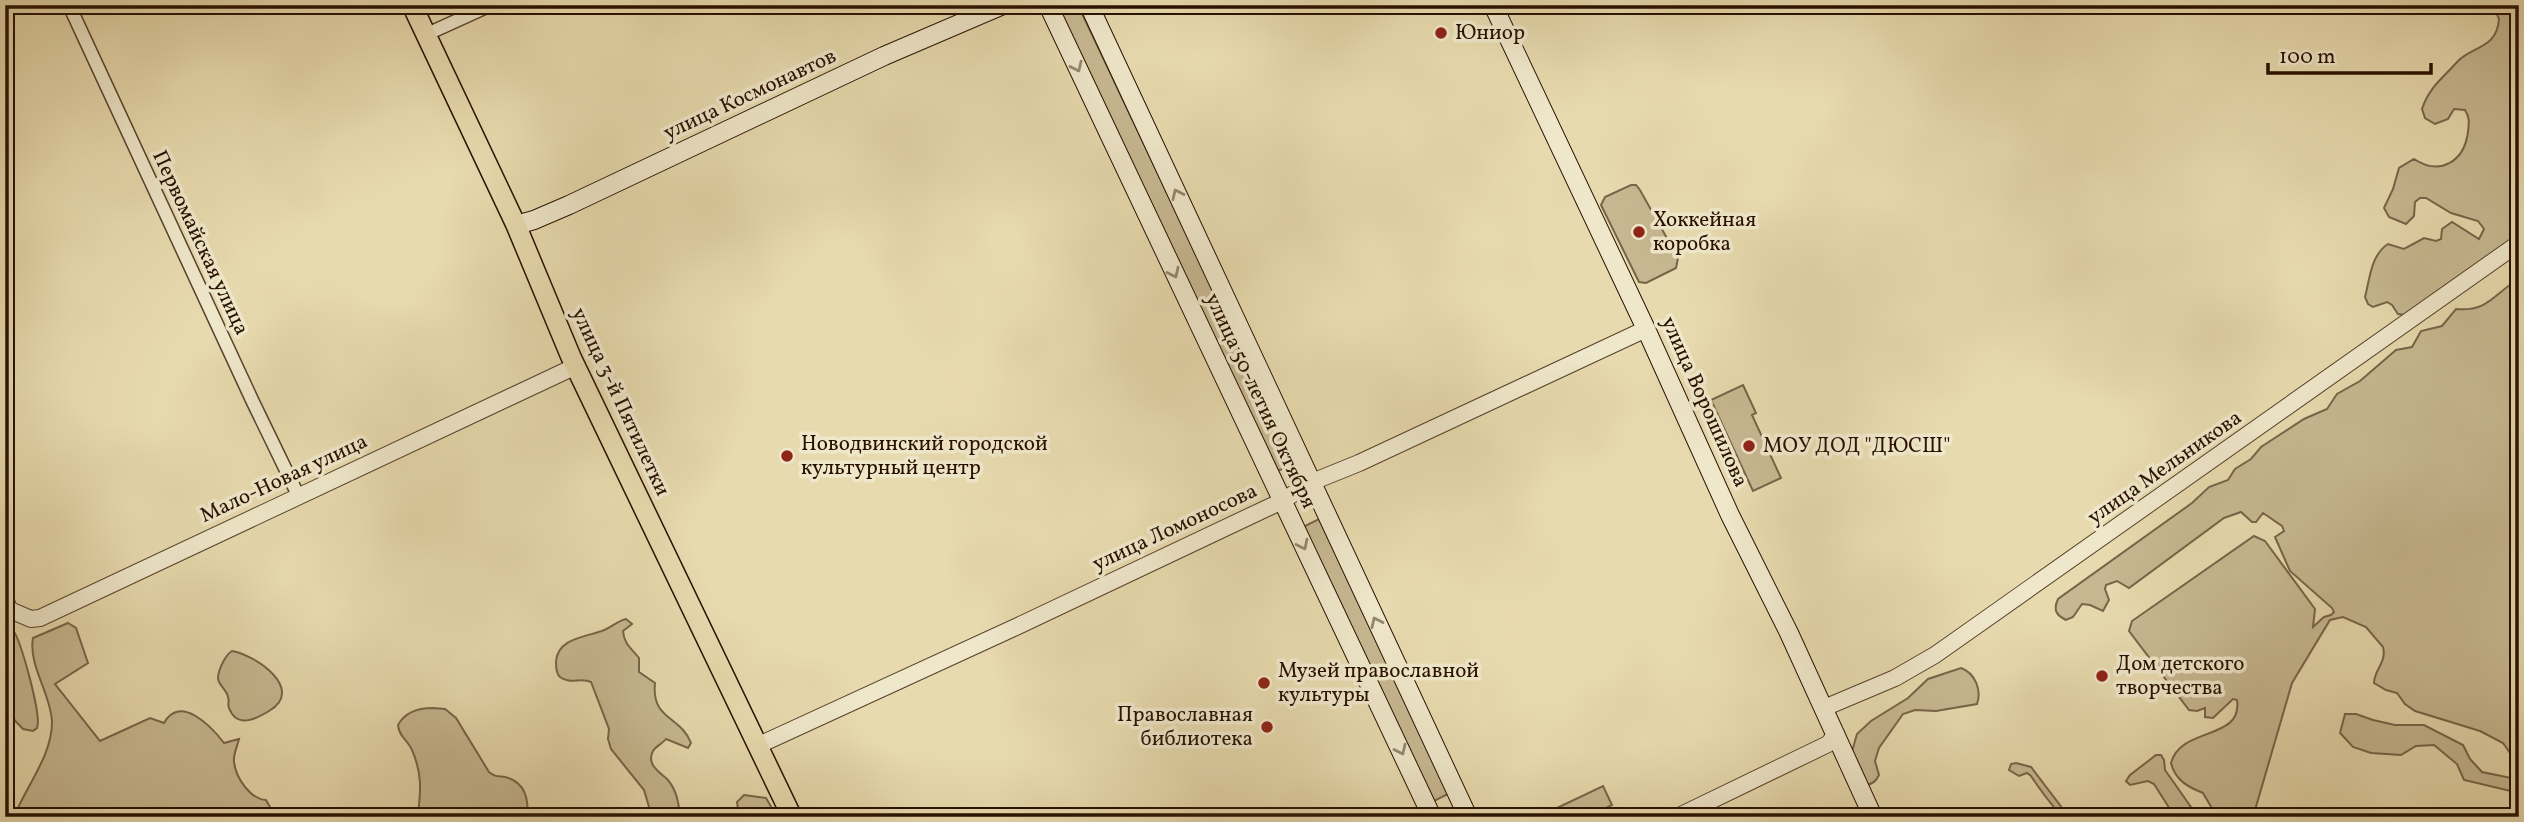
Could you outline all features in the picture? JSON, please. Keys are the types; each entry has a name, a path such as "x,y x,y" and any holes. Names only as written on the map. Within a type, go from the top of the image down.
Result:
{"main road":[{"name":"улица 3-й Пятилетки","path":"412,5 516,225 576,366 792,817"},
{"name":"улица Космонавтов","path":"516,225 569,205 884,56 1003,5"},
{"name":"улица 50-летия Октября","path":"1048,5 1282,501 1426,815"},
{"name":"улица 50-летия Октября","path":"1089,5 1468,817"},
{"name":"улица Ворошилова","path":"1493,5 1873,817"}],"street":[{"name":"Первомайская улица","path":"69,5 251,400 298,495"},
{"path":"425,34 491,5"},
{"name":"улица Мельникова","path":"1824,708 1895,678 1935,655 2519,243"},
{"name":"улица Ломоносова","path":"759,745 1282,501 1312,482 1646,329"},
{"name":"Мало-Новая улица","path":"8,605 30,619 40,618 576,366"},
{"path":"1677,817 1828,744 1836,734"}],"shaded area":[{"path":"1078,5 1295,463 1278,471 1057,7"},
{"path":"2493,5 2516,5 2519,12 2519,234 2406,315 2398,314 2387,302 2373,307 2365,297 2370,275 2378,254 2388,244 2404,249 2424,238 2436,241 2441,239 2442,229 2452,222 2479,239 2484,229 2478,221 2451,213 2426,198 2415,202 2414,216 2406,224 2389,217 2384,208 2399,168 2414,159 2424,164 2441,166 2456,158 2462,151 2469,126 2465,110 2454,109 2448,119 2435,124 2425,118 2422,109 2433,88 2458,61 2494,36 2499,19"},
{"name":"Хоккейная коробка","path":"1636,185 1640,190 1678,258 1676,268 1646,283 1639,282 1601,205 1605,197"},
{"path":"2519,279 2519,793 2464,780 2457,764 2434,745 2416,746 2401,755 2371,753 2353,747 2340,733 2345,714 2356,714 2395,725 2424,725 2463,745 2470,759 2482,772 2511,778 2515,775 2517,763 2503,743 2480,731 2415,711 2405,704 2397,693 2374,683 2383,657 2383,647 2366,627 2343,617 2330,620 2292,683 2253,817 2217,817 2203,793 2183,782 2171,763 2177,751 2186,743 2231,722 2236,713 2237,700 2233,699 2213,718 2205,717 2205,708 2189,710 2129,631 2132,621 2254,536 2265,541 2315,609 2313,627 2324,617 2331,615 2334,612 2332,608 2290,571 2275,537 2284,531 2282,526 2263,513 2256,522 2252,522 2241,512 2224,518 2129,588 2117,581 2106,585 2109,600 2103,611 2082,604 2073,617 2066,620 2056,612 2058,599 2192,503 2209,487 2228,480 2235,469 2251,459 2261,447 2304,419 2327,409 2337,394 2360,381 2396,350 2412,347 2421,331 2442,326 2456,309 2484,305"},
{"name":"МОУ ДОД \"ДЮСШ\"","path":"1743,385 1756,413 1752,415 1781,478 1753,491 1711,400"},
{"path":"1319,519 1450,793 1434,801 1303,527"},
{"path":"626,619 632,624 623,631 628,646 639,658 639,672 655,683 655,695 662,711 681,727 691,743 688,748 666,739 654,749 651,756 654,767 667,779 675,792 679,817 652,817 644,790 611,749 609,729 591,682 564,679 557,672 558,654 566,644"},
{"path":"5,622 17,637 30,679 38,721 37,728 33,731 23,729 5,710"},
{"path":"68,623 76,628 88,663 55,684 100,741 150,718 164,723 171,715 187,712 204,722 224,743 239,739 234,759 241,781 249,792 266,800 275,816 287,817 14,817 43,759 51,735 51,711 34,659 33,638"},
{"path":"232,651 264,666 280,683 282,693 279,702 253,719 242,720 232,714 227,694 218,681 222,663"},
{"path":"1961,668 1970,674 1976,683 1979,693 1977,704 1936,711 1915,710 1903,714 1879,748 1875,761 1879,775 1874,782 1866,785 1850,758 1857,734 1871,721 1908,698 1928,679"},
{"path":"445,709 456,718 489,772 512,779 522,787 528,817 460,817 449,812 429,817 418,813 418,766 398,725 412,712"},
{"path":"2156,755 2161,755 2165,770 2198,817 2175,817 2154,784 2148,781 2130,785 2126,781"},
{"path":"2011,764 2031,767 2069,817 2062,817 2031,776 2027,773 2019,776 2009,770"},
{"path":"1603,786 1612,805 1588,817 1538,817"},
{"path":"744,795 766,798 777,817 739,817 737,802"}],"place":[{"name":"Юниор","path":"1441,33"},
{"name":"Хоккейная коробка","path":"1639,232"},
{"name":"МОУ ДОД \"ДЮСШ\"","path":"1749,446"},
{"name":"Новодвинский городской культурный центр","path":"787,456"},
{"name":"Дом детского творчества","path":"2102,676"},
{"name":"Музей православной культуры","path":"1264,683"},
{"name":"Православная библиотека","path":"1267,727"}]}
